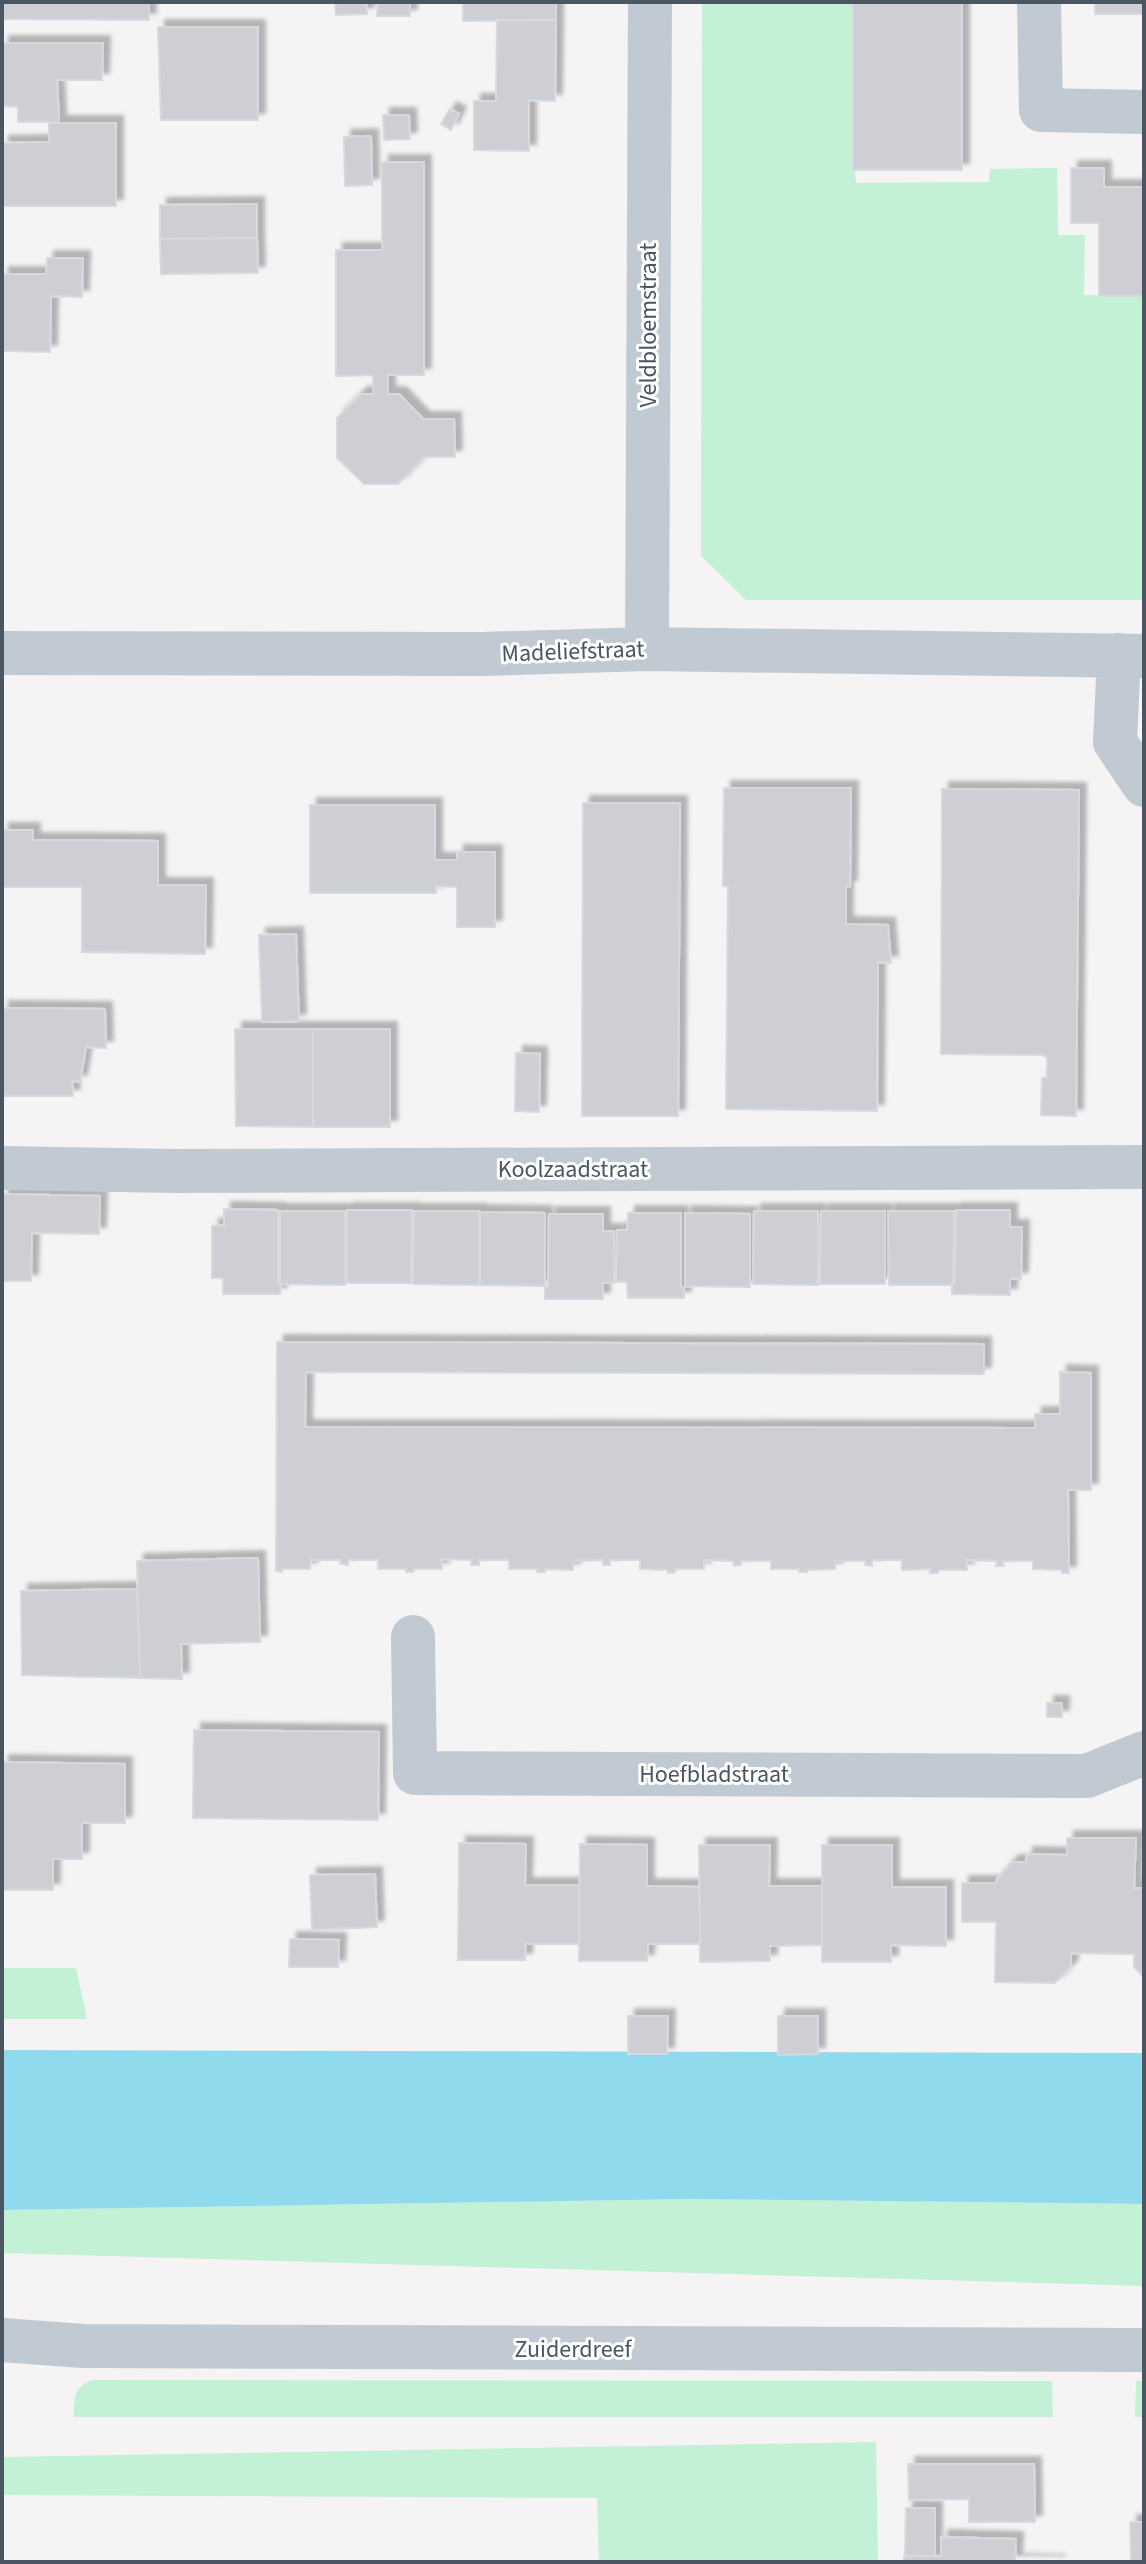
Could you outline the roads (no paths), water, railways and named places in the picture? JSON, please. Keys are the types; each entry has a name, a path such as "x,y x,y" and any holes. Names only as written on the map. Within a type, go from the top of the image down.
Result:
{"street":[{"name":"Veldbloemstraat","path":"647,649 650,2"},
{"path":"1039,2 1041,110 1144,112"},
{"name":"Madeliefstraat","path":"2,653 481,654 647,649 1132,655"},
{"path":"1132,655 1115,742 1144,785"},
{"name":"Koolzaadstraat","path":"2,1168 175,1171 1144,1167"},
{"name":"Hoefbladstraat","path":"413,1637 415,1773 1087,1776 1144,1753"},
{"name":"Zuiderdreef","path":"2,2340 99,2347 1144,2350"}],"water":[{"path":"2,2050 1144,2053 1144,2204 689,2199 2,2210"}]}
